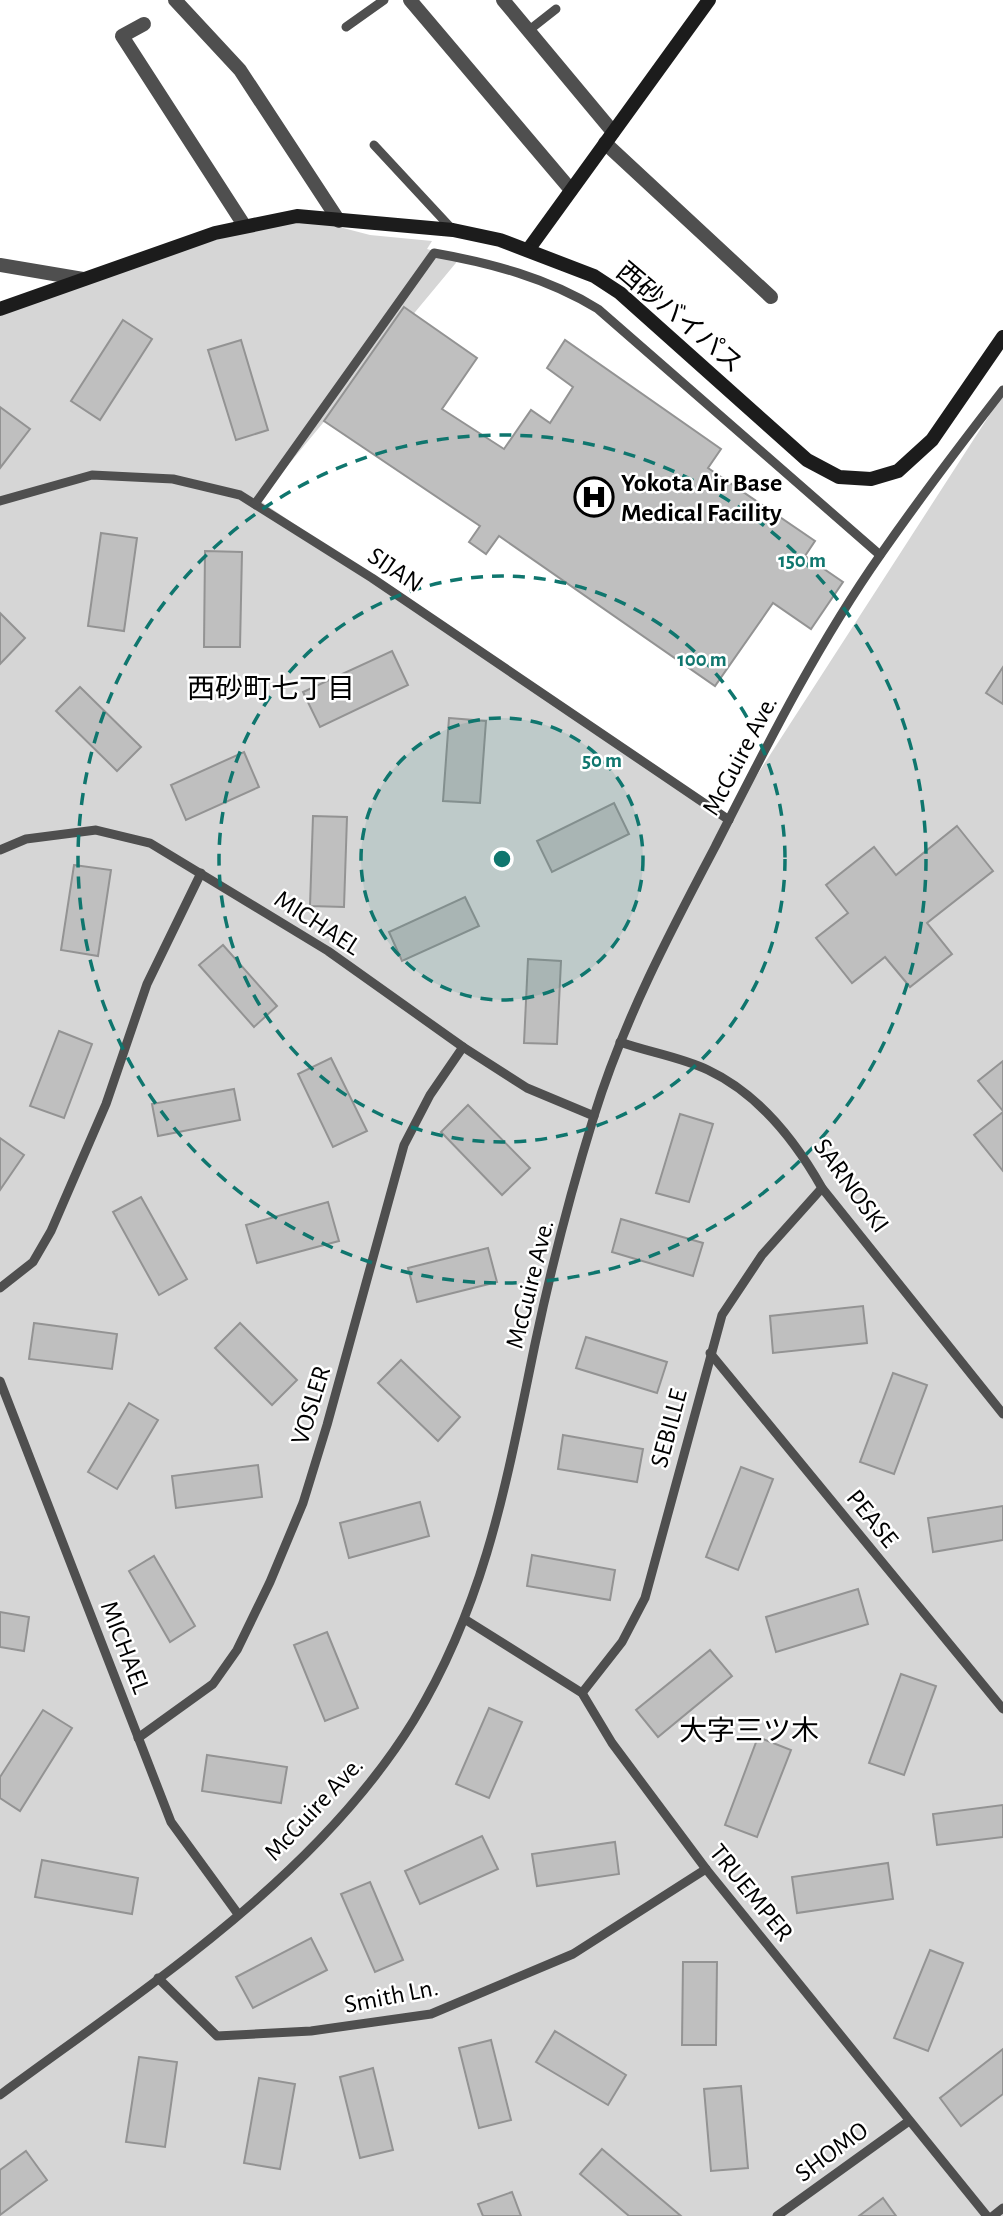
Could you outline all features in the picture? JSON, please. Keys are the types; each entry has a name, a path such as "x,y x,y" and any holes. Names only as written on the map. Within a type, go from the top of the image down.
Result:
{"street":[{"path":"175,0 240,70 339,221"},
{"path":"410,0 571,190"},
{"path":"503,0 609,138 771,298"},
{"path":"528,250 709,0"},
{"path":"144,23 122,36 244,225"},
{"name":"西砂バイパス","path":"0,309 244,225 297,216 453,230 500,240 594,276 620,293 807,460 839,477 871,479 898,471 918,454 1003,337"},
{"path":"0,265 83,279"}],"lane":[{"path":"346,27 384,0"},
{"path":"528,31 556,9"},
{"path":"374,145 453,230"},
{"path":"255,504 434,253 489,262 576,295 598,309 880,555"},
{"name":"McGuire Ave.","path":"0,2095 158,1978 238,1914 304,1854 366,1784 413,1721 466,1620 496,1530 545,1297 594,1116 620,1042 659,954 806,675 880,555 1003,390"},
{"name":"SIJAN","path":"0,501 92,475 173,479 240,495 372,578 534,691 729,820"},
{"name":"MICHAEL","path":"0,850 26,839 96,830 149,843 328,951 463,1047 527,1088 594,1116"},
{"path":"0,1288 33,1262 51,1231 106,1104 147,984 201,873"},
{"name":"SARNOSKI","path":"620,1042 708,1070 762,1107 799,1148 822,1188 1003,1414"},
{"name":"VOSLER","path":"138,1738 213,1684 237,1650 273,1576 303,1503 327,1425 404,1145 430,1095 463,1047"},
{"name":"SEBILLE","path":"582,1693 622,1642 645,1598 722,1315 762,1255 822,1188"},
{"name":"PEASE","path":"710,1353 1003,1709"},
{"name":"MICHAEL","path":"0,1381 171,1822 238,1914"},
{"name":"TRUEMPER","path":"466,1620 582,1693 612,1743 706,1869 909,2121 990,2216"},
{"name":"Smith Ln.","path":"158,1978 217,2036 311,2031 430,2014 573,1954 706,1869"},
{"name":"SHOMO","path":"777,2216 909,2121"},
{"path":"990,2216 1003,2208"}],"shaded area":[{"path":"297,216 370,235 432,241 427,249 460,258 259,500 728,820 1003,394 1003,2216 0,2216 0,309 83,279"}],"building":[{"name":"Yokota Air Base Medical Facility","path":"404,307 477,358 442,409 504,449 531,410 550,423 573,387 547,368 565,340 721,449 708,468 815,541 805,556 843,582 811,629 773,603 715,686 499,536 486,554 469,542 480,526 324,421"},
{"path":"123,320 152,339 100,420 71,401"},
{"path":"241,340 268,430 236,440 208,350"},
{"path":"0,407 30,429 0,468"},
{"path":"101,533 137,538 124,631 88,626"},
{"path":"205,551 242,552 240,647 204,647"},
{"path":"0,613 25,638 0,664"},
{"path":"392,651 408,685 320,727 303,692"},
{"path":"1003,667 1003,704 986,693"},
{"path":"80,687 141,747 117,771 56,711"},
{"path":"449,718 486,721 480,803 443,801"},
{"path":"244,752 259,787 186,820 171,785"},
{"path":"614,803 629,834 552,872 537,841"},
{"path":"313,816 347,817 344,907 310,906"},
{"path":"957,826 993,871 927,923 952,954 910,987 885,957 852,983 816,938 848,913 826,885 874,847 896,875"},
{"path":"74,865 111,870 98,956 61,950"},
{"path":"465,897 479,926 402,961 389,932"},
{"path":"223,945 277,1006 254,1027 199,965"},
{"path":"528,959 561,961 557,1044 524,1043"},
{"path":"59,1031 92,1044 64,1118 30,1106"},
{"path":"331,1058 367,1131 333,1147 298,1074"},
{"path":"1003,1061 1003,1111 978,1081"},
{"path":"234,1089 240,1120 158,1136 152,1104"},
{"path":"468,1105 530,1168 502,1195 441,1132"},
{"path":"1003,1112 1003,1171 974,1135"},
{"path":"680,1114 713,1124 689,1202 656,1193"},
{"path":"0,1138 24,1155 0,1190"},
{"path":"141,1197 187,1279 159,1295 113,1212"},
{"path":"328,1202 339,1241 257,1263 246,1225"},
{"path":"621,1219 703,1243 693,1276 612,1252"},
{"path":"488,1248 497,1282 417,1302 408,1268"},
{"path":"863,1306 867,1343 773,1353 770,1316"},
{"path":"34,1323 117,1334 112,1369 29,1359"},
{"path":"240,1323 297,1380 272,1405 215,1348"},
{"path":"586,1337 667,1362 657,1393 576,1368"},
{"path":"401,1360 460,1417 438,1441 378,1383"},
{"path":"893,1373 927,1385 894,1474 860,1462"},
{"path":"129,1403 158,1420 117,1489 88,1472"},
{"path":"563,1435 643,1449 637,1482 558,1469"},
{"path":"258,1465 262,1497 176,1508 172,1476"},
{"path":"741,1467 773,1479 738,1570 706,1557"},
{"path":"420,1502 429,1536 349,1558 340,1523"},
{"path":"1003,1506 1003,1540 933,1552 928,1518"},
{"path":"532,1555 615,1570 610,1600 527,1586"},
{"path":"154,1556 195,1626 170,1642 129,1571"},
{"path":"858,1589 868,1624 776,1652 766,1617"},
{"path":"0,1612 29,1617 24,1651 0,1647"},
{"path":"327,1632 358,1708 325,1721 294,1645"},
{"path":"710,1650 732,1676 658,1737 636,1710"},
{"path":"901,1674 936,1686 904,1775 869,1763"},
{"path":"489,1708 522,1722 489,1798 456,1784"},
{"path":"43,1710 72,1728 20,1811 0,1798 0,1777"},
{"path":"758,1737 791,1750 757,1837 725,1825"},
{"path":"207,1755 287,1767 281,1803 202,1791"},
{"path":"1003,1805 1003,1837 937,1845 933,1814"},
{"path":"482,1836 498,1869 420,1904 405,1871"},
{"path":"615,1842 619,1874 537,1886 532,1854"},
{"path":"42,1860 138,1878 132,1914 35,1897"},
{"path":"888,1863 893,1899 797,1913 792,1877"},
{"path":"370,1882 403,1960 375,1972 341,1894"},
{"path":"311,1938 327,1970 253,2008 236,1977"},
{"path":"930,1950 963,1963 928,2051 894,2038"},
{"path":"683,1962 717,1962 716,2045 682,2045"},
{"path":"555,2031 626,2075 608,2105 536,2062"},
{"path":"491,2040 511,2120 479,2128 459,2048"},
{"path":"1003,2049 1003,2094 961,2126 940,2098"},
{"path":"139,2057 177,2062 165,2147 126,2142"},
{"path":"373,2068 393,2150 360,2158 340,2077"},
{"path":"259,2078 295,2084 280,2169 244,2163"},
{"path":"741,2086 748,2168 711,2171 704,2089"},
{"path":"602,2149 681,2216 629,2216 580,2174"},
{"path":"26,2151 47,2180 0,2215 0,2170"},
{"path":"512,2192 521,2216 483,2216 478,2204"},
{"path":"883,2198 896,2216 859,2216"}],"place":[{"name":"Yokota Air Base Medical Facility","path":"594,497"}],"district":[{"name":"西砂町七丁目","path":"271,688"},
{"name":"大字三ツ木","path":"749,1730"}]}
